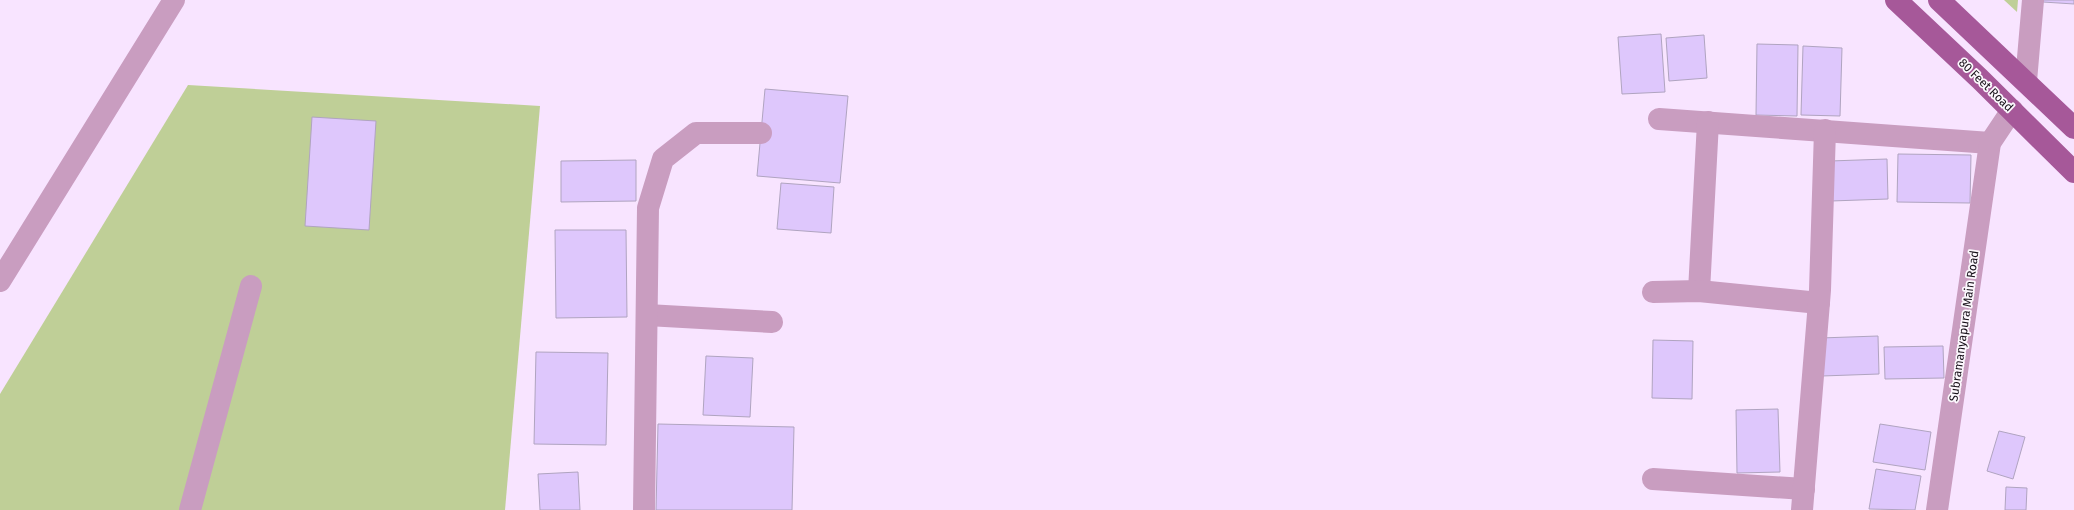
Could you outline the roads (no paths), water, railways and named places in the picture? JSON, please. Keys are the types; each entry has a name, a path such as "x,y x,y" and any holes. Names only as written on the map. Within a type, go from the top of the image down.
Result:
{"main road":[{"name":"80 Feet Road","path":"1896,0 2012,110 2074,172"},
{"path":"1939,0 2074,128"}],"street":[{"path":"0,282 174,0"},
{"path":"2026,81 2032,0"},
{"path":"1660,119 1990,143 2012,110"},
{"path":"1699,291 1708,122"},
{"path":"1802,510 1819,303 1825,130"},
{"path":"644,510 648,208 663,159 696,133 761,133"},
{"name":"Subramanyapura Main Road","path":"1937,510 1990,143"},
{"path":"190,510 251,286"},
{"path":"1653,292 1699,291 1819,303"},
{"path":"647,315 772,322"},
{"path":"1653,479 1804,488"}]}
